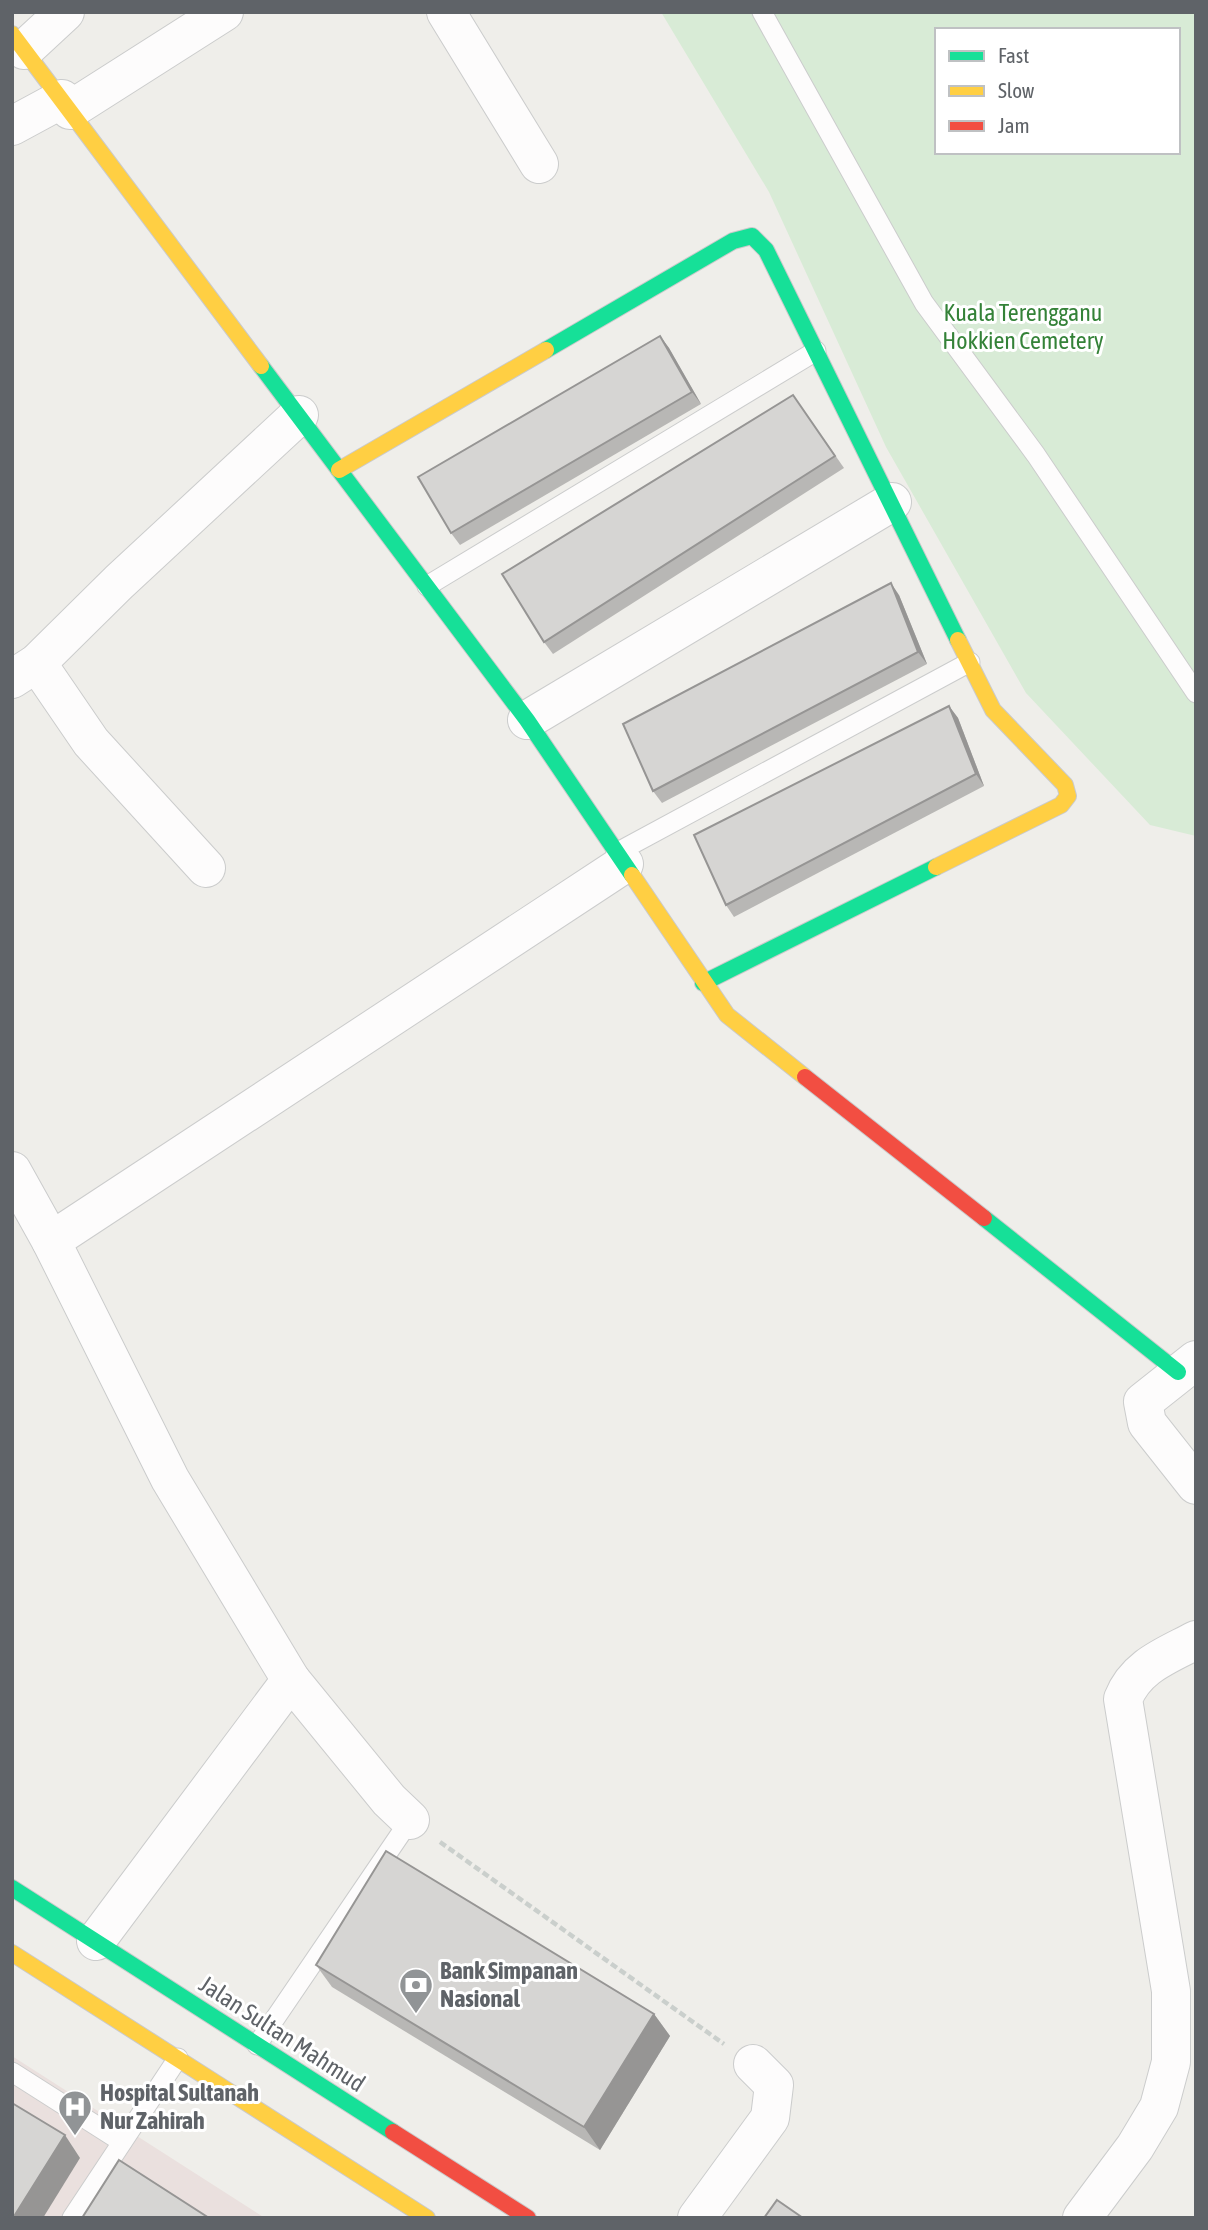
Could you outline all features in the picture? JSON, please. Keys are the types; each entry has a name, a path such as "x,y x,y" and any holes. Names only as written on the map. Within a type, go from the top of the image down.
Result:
{"street":[{"path":"65,12 18,42 527,720 727,1015 1187,1366 1143,1402 1147,1423 1196,1485"},
{"path":"12,126 66,104 224,12"},
{"path":"446,12 539,164"},
{"path":"340,470 733,241 752,236 766,250 993,710 1065,785 1068,796 1061,805 703,983"},
{"path":"206,868 24,671 299,415"},
{"path":"527,720 892,502"},
{"path":"51,1241 620,859"},
{"path":"12,1171 51,1241 170,1479 291,1680 389,1800 410,1820"},
{"path":"1082,2218 1135,2147 1159,2107 1171,2062 1171,1991 1123,1699 1131,1680 1155,1662 1196,1640"},
{"path":"96,1941 291,1680"},
{"name":"Jalan Sultan Mahmud","path":"12,1888 528,2218"},
{"path":"12,1953 427,2218"},
{"path":"697,2218 770,2118 774,2085 753,2064"}],"lane":[{"path":"762,12 924,303 1036,455 1196,693"},
{"path":"427,586 816,351"},
{"path":"620,859 971,662"},
{"path":"257,2045 410,1820"},
{"path":"72,2218 178,2058"},
{"path":"12,2072 122,2142"}],"path":[{"path":"410,1820 753,2064"}],"shaded area":[{"name":"Hospital Sultanah Nur Zahirah","path":"12,2056 265,2218 12,2218"}],"green space":[{"name":"Kuala Terengganu Hokkien Cemetery","path":"661,12 1196,12 1196,836 1150,825 1026,693 886,447 769,192"}],"building":[{"path":"660,336 692,392 451,533 418,477"},
{"path":"793,395 835,456 544,642 502,574"},
{"path":"891,583 918,652 653,791 623,724"},
{"path":"949,706 976,774 726,905 694,835"},
{"path":"386,1851 654,2014 584,2127 316,1965"},
{"path":"12,2103 65,2135 13,2218 12,2218"},
{"path":"119,2160 209,2218 82,2218"},
{"path":"777,2200 803,2218 764,2218"}],"traffic: fast":[{"path":"546,350 733,241 752,236 766,250 958,640"},
{"path":"261,366 527,720 632,875"},
{"path":"703,983 936,867"},
{"path":"984,1218 1178,1372"},
{"path":"12,1888 393,2132"}],"traffic: slow":[{"path":"12,34 261,366"},
{"path":"339,470 546,350"},
{"path":"936,867 1061,805 1068,796 1065,785 993,710 958,640"},
{"path":"632,875 727,1015 805,1077"},
{"path":"12,1953 427,2218"}],"traffic: jam":[{"path":"805,1077 984,1218"},
{"path":"393,2132 528,2218"}],"place":[{"name":"Bank Simpanan Nasional","path":"416,2015"},
{"name":"Hospital Sultanah Nur Zahirah","path":"75,2137"}]}
